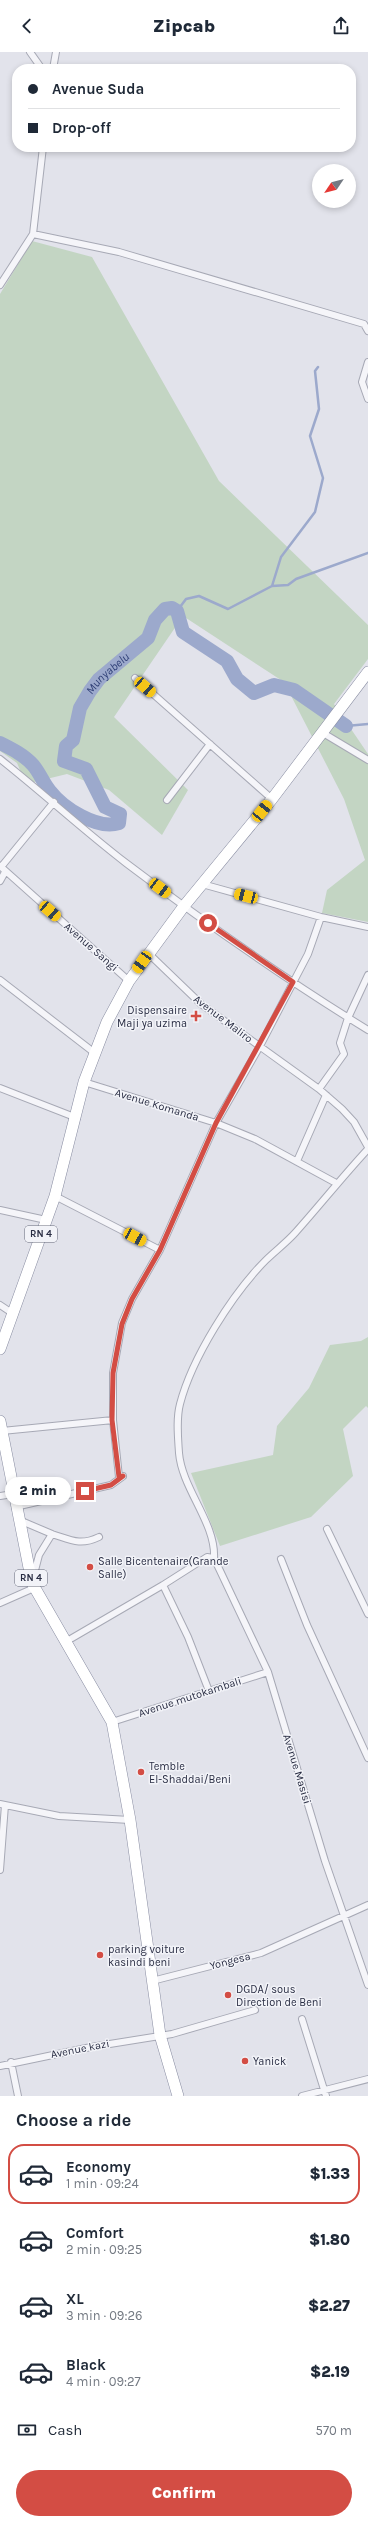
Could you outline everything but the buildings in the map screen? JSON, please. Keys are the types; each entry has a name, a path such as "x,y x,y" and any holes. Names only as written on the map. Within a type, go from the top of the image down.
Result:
{"highway":[{"name":"RN 4","path":"0,1349 12,1312 55,1196 77,1118 84,1082 96,1054 106,1022 129,981 148,954 184,906 272,798 368,672"},
{"name":"RN 4","path":"1,1426 15,1507 33,1585 67,1641 112,1722 130,1820 146,1924 160,2035 178,2096"}],"street":[{"path":"30,52 38,64"},
{"path":"54,64 56,52"},
{"path":"0,285 33,234 42,152"},
{"path":"33,234 120,252 364,324 368,331"},
{"path":"368,362 362,382 368,399"},
{"path":"135,678 272,798"},
{"path":"325,729 368,760"},
{"path":"167,800 210,744"},
{"path":"0,759 125,862 184,906 293,982 368,1030"},
{"path":"0,866 54,802"},
{"name":"Avenue Sangi","path":"0,866 129,981"},
{"path":"0,881 6,872"},
{"path":"202,884 321,917 368,926"},
{"path":"15,1507 111,1485 123,1476 119,1477 112,1420 113,1366 122,1324 132,1299 160,1250 216,1123 260,1046 308,954 321,917"},
{"name":"Avenue Maliro","path":"148,954 201,1004 326,1095 354,1122 368,1148"},
{"path":"319,1089 344,1054 340,1042 348,1018 368,975"},
{"path":"0,980 96,1054"},
{"name":"Avenue Komanda","path":"84,1082 216,1123 255,1139 336,1183"},
{"path":"0,1088 77,1118"},
{"path":"297,1161 326,1095"},
{"name":"Avenue Masisi","path":"368,1148 336,1183 294,1234 266,1260 238,1291 197,1362 180,1405 179,1455 188,1487 215,1546 214,1558 268,1672 325,1861 346,1915 368,1985"},
{"path":"55,1196 160,1250"},
{"path":"0,1210 46,1220"},
{"path":"0,1305 12,1312"},
{"path":"1,1426 112,1420"},
{"path":"0,1496 13,1494"},
{"path":"18,1519 52,1534 76,1542 87,1542 99,1537"},
{"path":"327,1529 368,1614"},
{"path":"0,1603 33,1585 39,1555 52,1534"},
{"path":"67,1641 164,1586 207,1556 214,1558"},
{"path":"281,1559 306,1625 368,1758"},
{"path":"164,1586 188,1637 209,1691"},
{"name":"Avenue mutokambali","path":"112,1722 268,1672"},
{"path":"0,1870 3,1804 59,1816 130,1820"},
{"name":"Yongesa","path":"152,1981 262,1953 368,1905"},
{"name":"Avenue kazi","path":"0,2066 11,2062 160,2035 255,2010"},
{"path":"302,2019 325,2093"},
{"path":"11,2062 18,2096"},
{"path":"302,2096 325,2093 368,2079"}],"green space":[{"path":"32,241 92,257 219,481 368,625 368,659 334,704 368,754 368,922 322,913 327,890 365,860 344,799 284,682 183,616 114,717 188,790 162,835 109,790 67,774 26,784 17,763 0,751 0,294"},
{"path":"368,1337 368,1408 366,1406 343,1429 353,1476 311,1517 220,1546 191,1473 273,1455 277,1426 309,1388 330,1345 361,1341"}],"waterway":[{"path":"272,586 281,557 315,512 323,478 310,436 319,409 315,371 318,367"},
{"path":"177,611 186,599 199,596 228,609 272,586 288,585 296,579 368,553"},
{"name":"Munyabelu","path":"0,743 26,758 35,768 45,785 63,804 81,816 91,820 110,824 119,823 120,814 105,807 86,769 64,761 66,746 73,740 80,708 99,679 148,638 155,620 165,609 172,608 177,611 183,632 227,661 237,679 254,693 274,685 294,690 346,726"},
{"name":"Munyabelu","path":"346,726 368,724"}],"place":[{"name":"Dispensaire Maji ya uzima","path":"196,1016"},
{"name":"Salle Bicentenaire(Grande Salle)","path":"90,1567"},
{"name":"Temble El-Shaddai/Beni","path":"141,1772"},
{"name":"parking voiture kasindi beni","path":"100,1955"},
{"name":"DGDA/ sous Direction de Beni","path":"228,1995"},
{"name":"Yanick","path":"245,2061"}],"route":[{"path":"85,1491 111,1485 123,1476 119,1477 112,1420 115,1353 122,1324 132,1299 160,1250 162,1242 216,1123 260,1046 293,982 208,923"}]}
